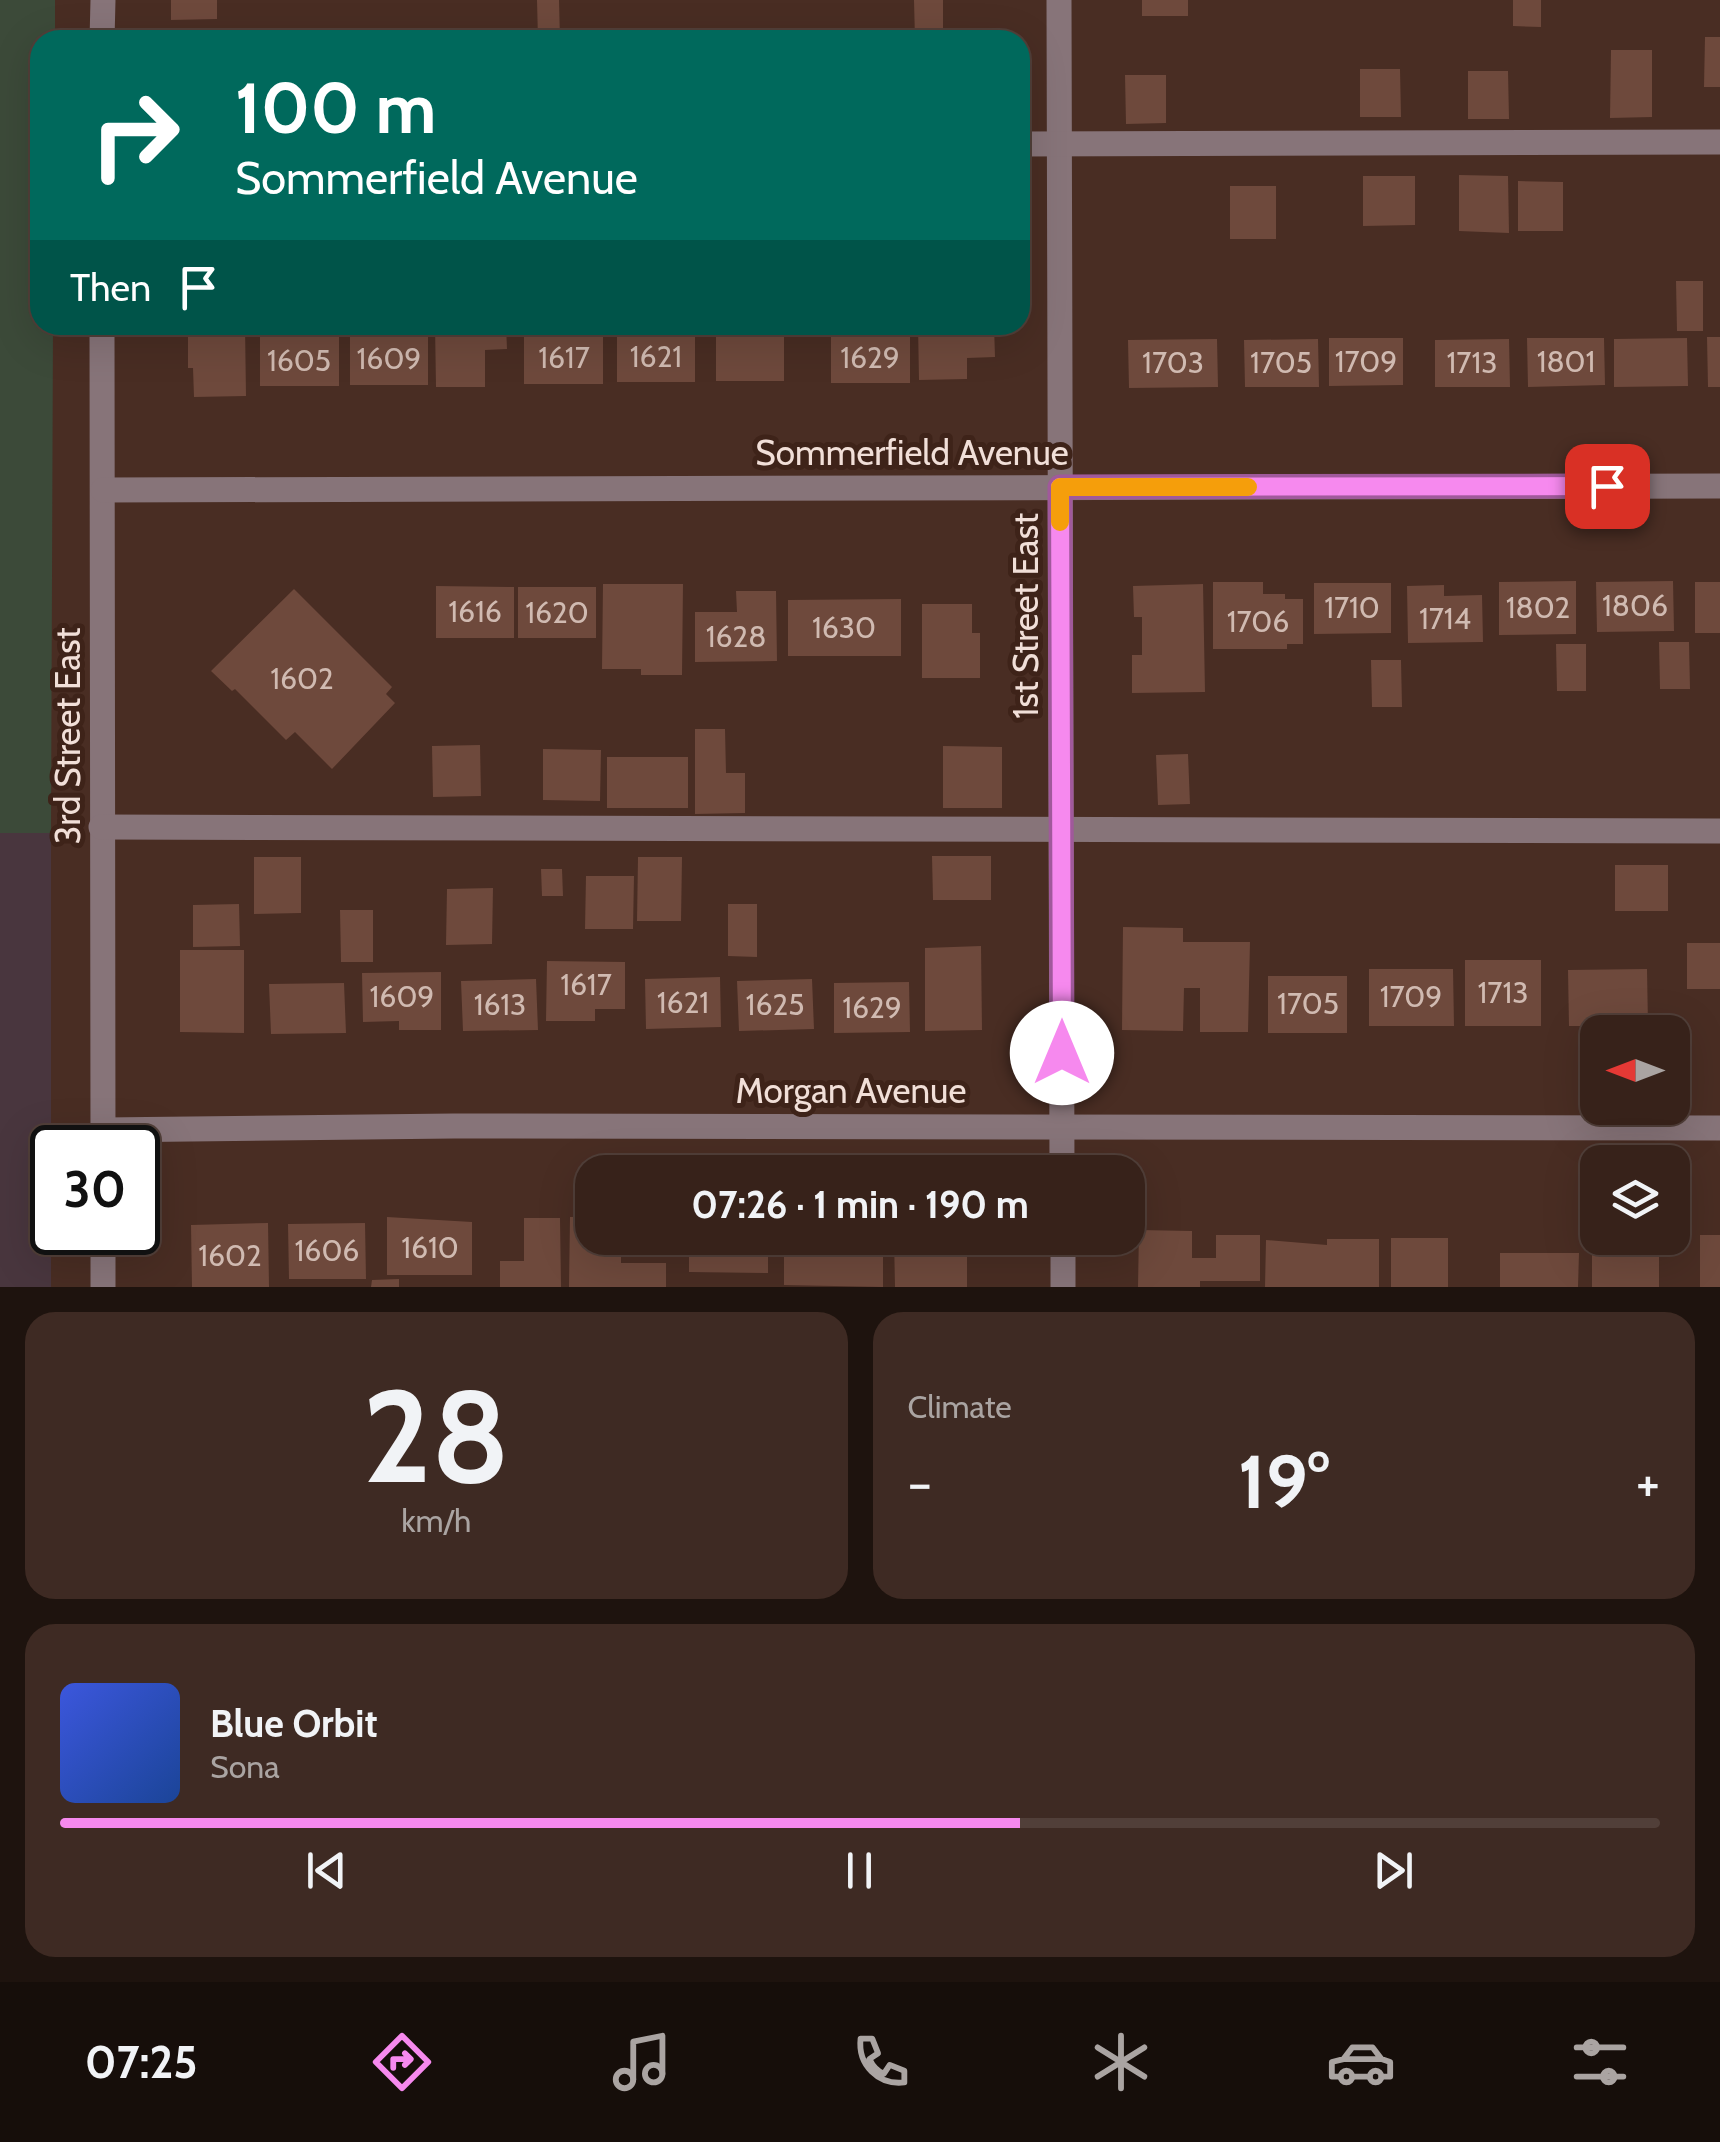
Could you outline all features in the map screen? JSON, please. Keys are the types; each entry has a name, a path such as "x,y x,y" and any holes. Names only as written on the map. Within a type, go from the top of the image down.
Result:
{"street":[{"path":"102,30 103,0"},
{"name":"1st Street East","path":"1059,0 1062,1155"},
{"path":"1030,144 1720,142"},
{"name":"3rd Street East","path":"102,335 103,1125"},
{"name":"Sommerfield Avenue","path":"104,490 1720,486"},
{"path":"102,827 1720,831"},
{"name":"Morgan Avenue","path":"160,1138 1062,1126 1720,1128"},
{"path":"103,1255 103,1287"},
{"path":"1062,1255 1063,1287"}],"shaded area":[{"path":"0,833 51,833 51,1125 30,1125 30,1255 51,1255 51,1287 0,1287"}],"green space":[{"path":"0,0 55,0 55,30 30,30 30,335 53,335 51,833 0,833"}],"building":[{"path":"171,0 217,0 217,19 171,20"},
{"path":"537,0 559,0 560,30 538,30"},
{"path":"914,0 943,0 943,30 915,30"},
{"path":"1142,0 1188,0 1188,16 1142,16"},
{"path":"1513,0 1541,0 1541,27 1513,26"},
{"path":"1705,37 1720,37 1720,87 1704,87"},
{"path":"1611,50 1652,50 1652,117 1610,118"},
{"path":"1360,69 1400,69 1401,117 1360,117"},
{"path":"1468,71 1508,71 1509,119 1468,119"},
{"path":"1125,75 1166,75 1166,123 1126,124"},
{"path":"1459,175 1508,176 1509,233 1459,231"},
{"path":"1363,176 1415,176 1415,225 1363,226"},
{"path":"1518,181 1563,182 1563,231 1518,231"},
{"path":"1230,186 1276,186 1276,239 1230,239"},
{"path":"1676,281 1703,281 1703,331 1677,331"},
{"path":"188,335 245,335 246,396 194,397 193,368 188,368"},
{"path":"260,335 339,335 339,386 260,386"},
{"path":"350,335 428,335 428,385 350,385"},
{"path":"435,335 506,335 507,349 485,350 485,387 436,387"},
{"path":"524,335 603,335 603,384 524,384"},
{"path":"617,335 695,335 695,382 617,382"},
{"path":"716,335 784,335 784,381 716,381"},
{"path":"831,335 910,335 910,383 831,383"},
{"path":"918,335 994,335 995,357 967,358 967,379 919,380"},
{"path":"1707,337 1720,337 1720,387 1708,387"},
{"path":"1329,338 1403,338 1403,385 1329,386"},
{"path":"1527,338 1604,338 1605,385 1528,387"},
{"path":"1687,338 1688,386 1614,387 1614,339"},
{"path":"1217,339 1218,387 1129,388 1128,340"},
{"path":"1318,339 1319,387 1245,387 1244,340"},
{"path":"1509,339 1510,387 1435,387 1435,340"},
{"path":"1576,581 1576,634 1499,635 1499,582"},
{"path":"1673,581 1674,631 1597,632 1596,582"},
{"path":"1213,582 1263,582 1263,594 1303,599 1303,644 1287,644 1287,649 1213,649"},
{"path":"1695,582 1720,582 1720,633 1695,633"},
{"path":"1314,583 1391,583 1391,633 1314,634"},
{"path":"603,584 683,584 682,675 641,675 641,669 602,669"},
{"path":"1203,584 1205,692 1132,693 1132,655 1142,655 1142,617 1134,617 1133,586"},
{"path":"1444,585 1444,596 1482,595 1483,642 1408,643 1407,586"},
{"path":"436,586 514,587 514,638 436,638"},
{"path":"518,587 596,587 596,638 518,638"},
{"path":"294,589 392,687 386,694 395,703 332,769 295,732 286,740 235,689 232,691 211,671"},
{"path":"736,591 776,591 777,661 695,662 695,612 737,612"},
{"path":"901,599 901,656 788,656 788,600"},
{"path":"922,604 972,604 972,633 980,633 980,678 922,678"},
{"path":"1659,642 1689,642 1690,689 1660,689"},
{"path":"1556,644 1586,644 1586,691 1557,691"},
{"path":"1371,660 1401,660 1402,707 1372,707"},
{"path":"695,729 725,729 726,773 745,773 745,813 695,814"},
{"path":"480,745 481,796 433,797 432,746"},
{"path":"943,746 1002,747 1002,808 943,808"},
{"path":"543,749 601,750 600,801 543,800"},
{"path":"1188,754 1190,804 1158,805 1156,755"},
{"path":"607,757 688,757 688,808 607,808"},
{"path":"932,856 991,856 991,900 933,900"},
{"path":"254,857 301,857 301,913 254,914"},
{"path":"638,857 682,857 681,921 637,921"},
{"path":"1615,865 1668,865 1668,911 1615,911"},
{"path":"541,869 562,869 563,896 542,896"},
{"path":"586,876 634,876 633,929 585,929"},
{"path":"493,888 492,944 446,945 447,889"},
{"path":"239,904 240,946 193,947 193,905"},
{"path":"728,904 757,904 757,957 728,956"},
{"path":"340,910 373,910 373,962 341,962"},
{"path":"1123,927 1183,928 1183,942 1250,942 1248,1032 1200,1032 1200,988 1184,988 1183,1031 1122,1030"},
{"path":"1687,943 1720,943 1720,989 1687,989"},
{"path":"981,946 982,1030 925,1031 925,948"},
{"path":"180,950 244,950 244,1033 180,1032"},
{"path":"1465,960 1541,960 1541,1026 1465,1026"},
{"path":"547,961 625,962 625,1009 595,1009 595,1021 546,1021"},
{"path":"1369,969 1453,969 1454,1026 1369,1026"},
{"path":"1647,969 1648,1015 1580,1015 1580,1026 1569,1026 1568,970"},
{"path":"441,972 441,1030 399,1030 399,1021 363,1022 362,973"},
{"path":"1268,976 1347,976 1347,1033 1268,1033"},
{"path":"720,977 721,1027 646,1029 645,979"},
{"path":"536,979 538,1030 463,1031 461,981"},
{"path":"812,979 814,1029 739,1031 737,981"},
{"path":"909,982 910,1032 834,1033 834,983"},
{"path":"344,983 346,1033 271,1034 269,984"},
{"path":"387,1217 472,1222 472,1275 387,1275"},
{"path":"570,1217 575,1217 575,1255 621,1255 621,1263 666,1263 666,1287 569,1287"},
{"path":"524,1218 560,1218 561,1287 500,1287 500,1261 524,1261"},
{"path":"268,1223 269,1287 192,1287 191,1225"},
{"path":"365,1223 366,1279 289,1279 288,1224"},
{"path":"1145,1230 1192,1231 1192,1258 1216,1258 1216,1235 1260,1235 1260,1281 1200,1281 1200,1287 1138,1287 1139,1255 1145,1255"},
{"path":"1700,1235 1720,1235 1720,1287 1700,1287"},
{"path":"1391,1238 1448,1238 1448,1287 1391,1287"},
{"path":"1327,1239 1379,1239 1379,1287 1265,1287 1266,1240 1327,1245"},
{"path":"1500,1253 1579,1253 1578,1287 1500,1287"},
{"path":"689,1255 768,1255 768,1273 689,1272"},
{"path":"784,1255 883,1255 883,1287 784,1285"},
{"path":"894,1255 967,1255 967,1287 895,1287"},
{"path":"1592,1255 1659,1255 1659,1287 1592,1287"},
{"path":"399,1279 399,1287 371,1287 372,1280"}],"slow traffic":[{"path":"1060,522 1060,487 1248,487"}],"route":[{"path":"1062,1053 1060,487 1607,486"}]}
